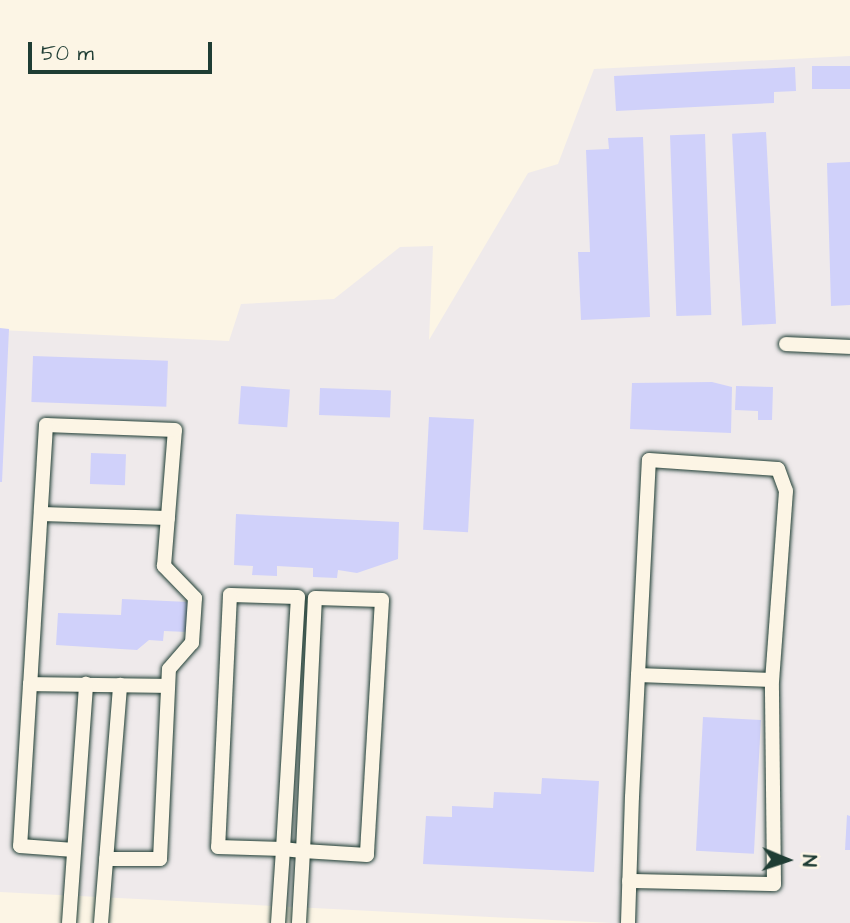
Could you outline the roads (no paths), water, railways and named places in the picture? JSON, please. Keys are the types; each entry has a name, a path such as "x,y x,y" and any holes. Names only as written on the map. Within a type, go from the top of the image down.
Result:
{"lane":[{"path":"786,344 850,346"},
{"path":"74,850 20,846 46,425 175,430 164,565 195,598 192,643 169,669 160,859 106,859"},
{"path":"628,923 629,881 638,675 649,460 778,468 786,491 772,680 774,884 629,881"},
{"path":"41,514 168,518"},
{"path":"230,595 315,598 382,600 367,855 218,847 230,595"},
{"path":"278,923 298,597"},
{"path":"299,923 315,598"},
{"path":"638,675 772,680"},
{"path":"30,684 167,686"},
{"path":"69,923 86,684"},
{"path":"102,923 120,685"}]}
